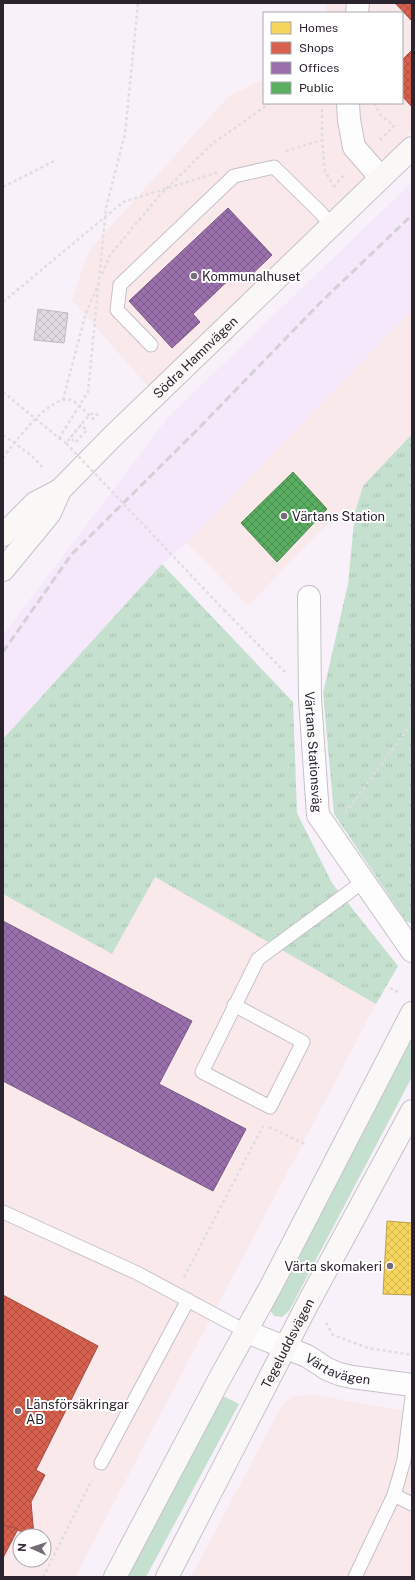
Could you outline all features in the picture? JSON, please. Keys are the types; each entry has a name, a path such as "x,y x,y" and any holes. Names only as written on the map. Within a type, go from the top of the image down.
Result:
{"main road":[{"name":"Södra Hamnvägen","path":"3,535 35,503 60,490 112,437 412,148"},
{"name":"Södra Hamnvägen","path":"3,570 50,513 60,490"},
{"path":"116,1577 217,1385 247,1332 412,1013"},
{"name":"Tegeluddsvägen","path":"167,1577 285,1348 412,1112"}],"street":[{"path":"348,104 349,120 354,147 381,178"},
{"name":"Värtans Stationsväg","path":"309,597 310,699 318,815 412,950"},
{"name":"Värtavägen","path":"247,1332 307,1356 327,1369 339,1374 412,1385"}],"lane":[{"path":"151,345 117,310 120,285 234,176 274,167 321,213 332,226"},
{"path":"234,1005 303,1042 270,1106 202,1072 234,1005 258,959 364,881"},
{"path":"3,1212 137,1273 247,1332"},
{"path":"100,1463 188,1300"},
{"path":"354,1577 394,1495 404,1460 412,1397"},
{"path":"394,1495 412,1504"}],"path":[{"path":"59,438 88,392 106,208 125,134 138,3"},
{"path":"324,104 322,115 322,140 325,171 334,187"},
{"path":"375,104 380,114 394,126"},
{"path":"3,187 54,160"},
{"path":"3,302 123,202 219,172"},
{"path":"3,392 66,443 310,699"},
{"path":"3,458 28,425 48,409 63,400 74,401 89,415 70,438 76,442 87,430 81,425 66,443"},
{"path":"3,434 31,455 44,469"},
{"path":"330,832 412,723"},
{"path":"175,1294 264,1125 307,1145"},
{"path":"325,1321 333,1335 368,1348 412,1355"},
{"path":"43,1577 100,1463"}],"shaded area":[{"path":"326,3 412,3 412,131 149,388 72,300 89,250 228,97 263,80 263,104 403,104 403,12 325,12"},
{"path":"412,182 412,310 187,543 162,564 3,739 3,635 168,417"},
{"path":"412,310 412,434 363,486 355,512 336,515 248,606 187,543"},
{"path":"155,877 376,1004 75,1577 3,1577 3,894 112,954"},
{"path":"315,1395 412,1412 412,1577 191,1577 281,1407 292,1396"}],"green space":[{"path":"412,434 412,924 406,921 334,814 323,693 348,584 355,512 363,486"},
{"path":"162,564 293,702 297,813 332,883 398,966 376,1004 155,877 112,954 3,894 3,739"},
{"path":"412,1038 412,1077 289,1311 282,1317 274,1316 270,1310 271,1304"},
{"path":"223,1396 239,1404 146,1577 132,1577 128,1575"}],"building: Homes":[{"path":"387,1221 412,1223 412,1295 383,1294"}],"building: Shops":[{"path":"395,3 412,3 412,21"},
{"path":"412,50 412,107 403,97 403,59"},
{"path":"3,1295 98,1346 36,1470 45,1475 31,1502 33,1528 12,1528 3,1525"},
{"path":"3,1525 14,1528 12,1528 12,1541 3,1558"}],"building: Offices":[{"name":"Kommunalhuset","path":"228,208 272,255 245,281 237,272 193,314 200,322 172,348 129,301"},
{"path":"3,921 192,1021 159,1084 246,1129 213,1191 3,1081"}],"building: Public":[{"name":"Värtans Station","path":"293,472 327,509 277,562 241,523"}],"building: Other":[{"path":"38,309 68,313 64,343 34,340"}],"railway":[{"path":"3,652 71,555 198,429 320,303 412,215"}],"place":[{"name":"Kommunalhuset","path":"194,276"},
{"name":"Värtans Station","path":"284,516"},
{"name":"Värta skomakeri","path":"390,1266"},
{"name":"Länsförsäkringar AB","path":"18,1411"}]}
